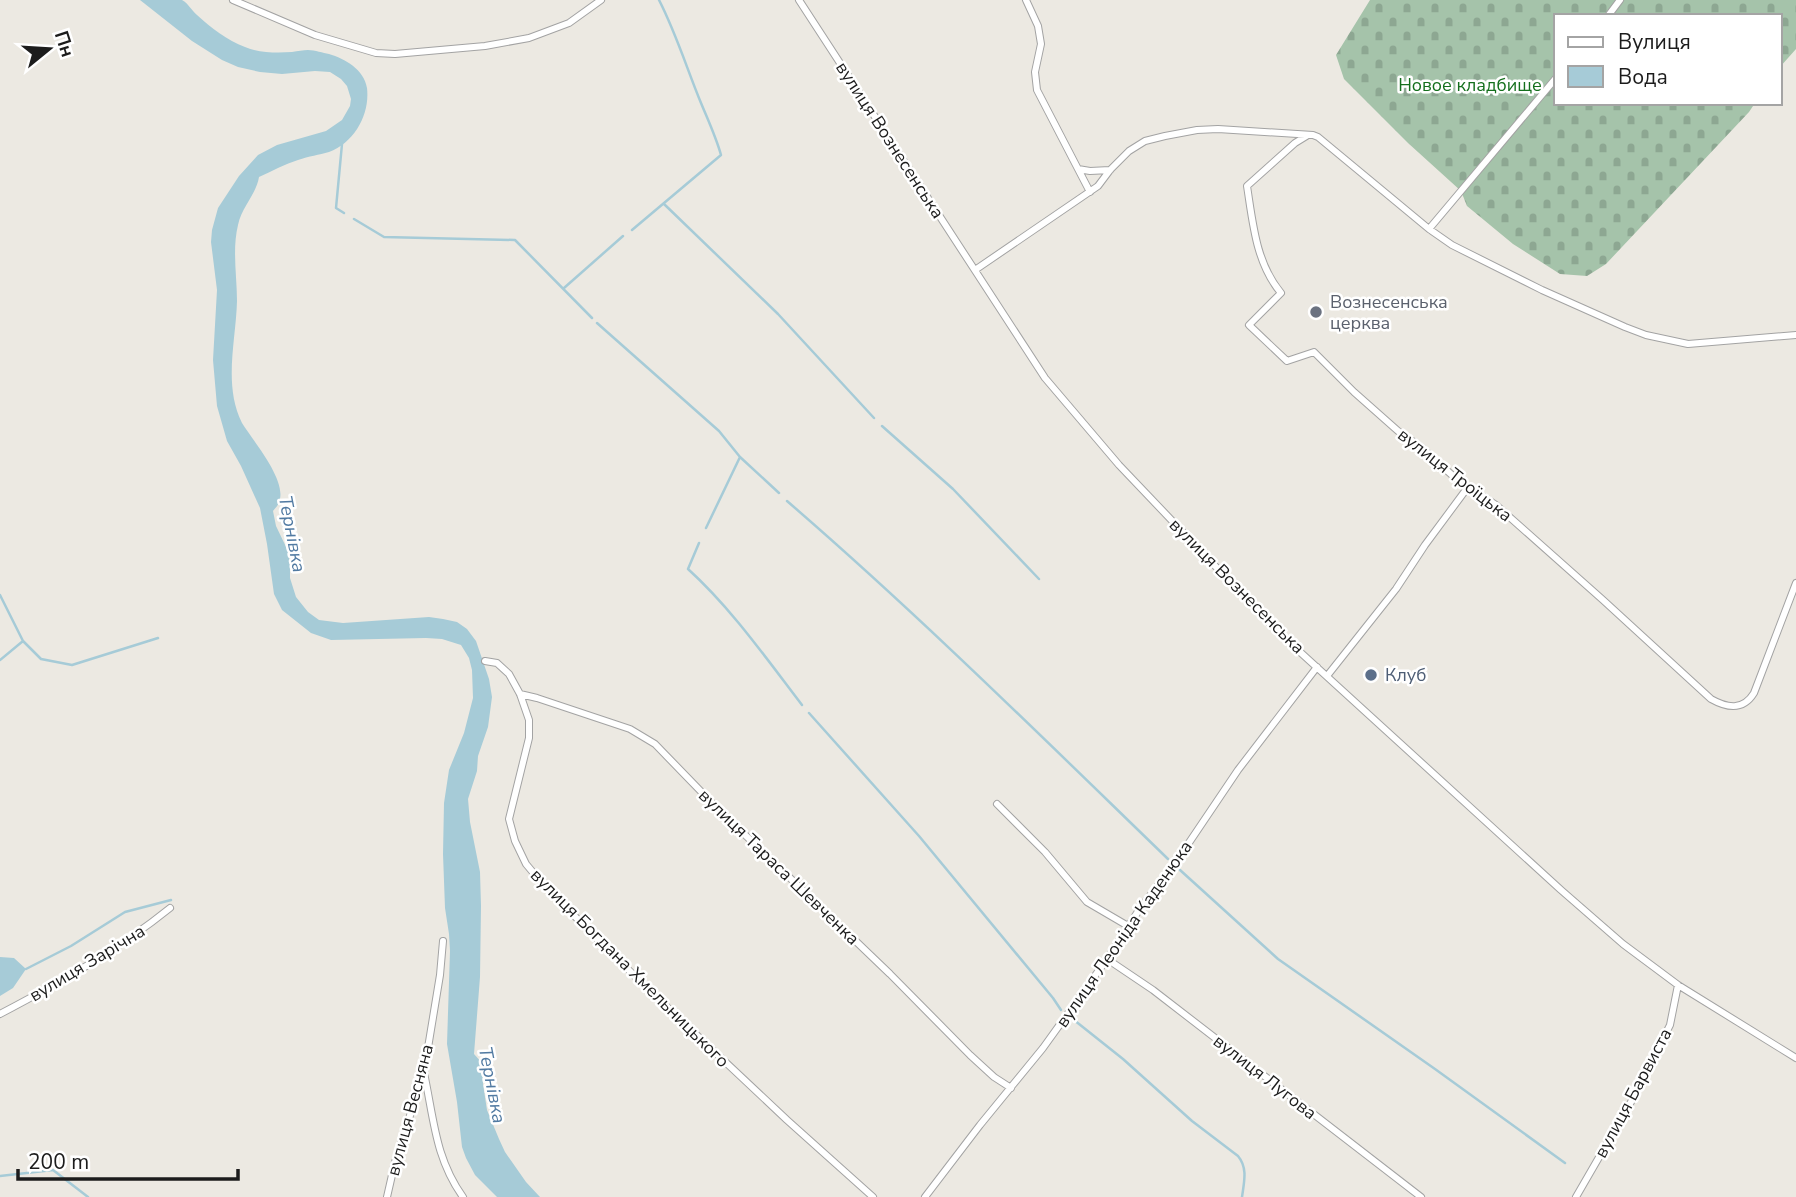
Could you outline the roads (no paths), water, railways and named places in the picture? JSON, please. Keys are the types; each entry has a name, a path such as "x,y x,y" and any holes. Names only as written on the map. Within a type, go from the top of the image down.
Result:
{"street":[{"path":"233,0 315,35 376,53 395,54 485,46 529,38 569,23 601,0"},
{"name":"вулиця Вознесенська","path":"799,0 1045,378 1119,465 1277,631 1561,890 1623,944 1678,985 1796,1058"},
{"path":"1026,0 1038,26 1041,44 1035,72 1037,90 1090,192"},
{"path":"1429,229 1554,80"},
{"path":"975,270 1098,186 1110,170 1137,145 1182,132 1218,129 1308,135 1318,136 1429,229 1452,245 1591,313 1646,335 1688,344 1796,335"},
{"name":"вулиця Троїцька","path":"1308,135 1295,143 1247,186 1260,255 1271,282 1281,293 1249,325 1287,361 1314,352 1398,431 1421,447 1453,476 1496,505 1711,699 1724,706 1733,707 1749,700 1796,583"},
{"path":"1078,169 1110,170"},
{"path":"1327,676 1396,589 1468,487"},
{"name":"вулиця Богдана Хмельницького","path":"485,661 497,663 505,669 520,695 529,720 529,738 509,818 515,841 526,864 580,922 662,1002 873,1197"},
{"name":"вулиця Леоніда Каденюка","path":"925,1197 1043,1048 1238,770 1317,667"},
{"name":"вулиця Тараса Шевченка","path":"520,695 611,722 644,736 655,744 970,1055 1011,1088"},
{"path":"997,804 1045,852 1087,902 1128,926"},
{"name":"вулиця Зарічна","path":"0,1014 68,978 149,925 170,908"},
{"name":"вулиця Весняна","path":"387,1197 395,1162 424,1072 443,941"},
{"name":"вулиця Лугова","path":"1107,959 1153,990 1421,1197"},
{"name":"вулиця Барвиста","path":"1576,1197 1631,1102 1670,1025 1678,985"},
{"path":"424,1072 444,1166 463,1197"}],"water":[{"path":"140,0 182,0 214,29 238,44 262,51 308,50 329,54 353,66 365,81 366,108 353,134 329,152 306,157 259,177 243,212 235,244 237,301 232,363 233,394 242,423 268,461 279,483 279,502 273,511 276,526 288,551 290,578 296,597 308,612 319,620 343,623 429,617 443,619 457,622 467,629 476,641 492,697 488,727 468,799 480,872 481,906 480,977 474,1054 482,1063 487,1110 505,1152 540,1197 497,1197 475,1175 462,1147 447,1044 450,951 445,908 444,803 449,770 464,733 473,698 469,658 461,645 442,639 331,640 311,633 282,610 274,594 260,508 227,441 217,406 213,360 217,290 211,242 218,208 239,176 258,155 277,145 326,131 342,120 350,106 347,86 330,72 282,74 238,67 192,41"},
{"path":"0,957 14,958 26,969 13,988 0,996"}],"waterway":[{"path":"632,230 721,155 659,0"},
{"path":"342,144 336,208 344,213"},
{"path":"664,204 778,314 874,418"},
{"path":"354,219 384,237 515,240 592,318"},
{"path":"564,288 623,236"},
{"path":"597,323 719,431 740,457 779,493"},
{"path":"882,426 953,489 1039,579"},
{"path":"706,528 740,457"},
{"path":"787,501 933,632 1168,859"},
{"path":"699,543 688,569 733,617 802,705"},
{"path":"0,595 23,641 41,659 72,665 158,638"},
{"path":"0,660 23,641"},
{"path":"809,713 919,836 1061,1010"},
{"path":"1180,870 1278,959 1565,1163"},
{"path":"26,969 71,946 125,912 171,900"},
{"path":"1074,1020 1123,1059 1192,1121 1238,1156 1244,1170 1242,1197"},
{"path":"0,1176 53,1170 88,1197"}],"place":[{"name":"Вознесенська церква","path":"1316,312"},
{"name":"Клуб","path":"1371,675"}],"park label":[{"name":"Новое кладбище","path":"1470,85"}],"water label":[{"name":"Тернівка","path":"292,534"},
{"name":"Тернівка","path":"492,1085"}]}
